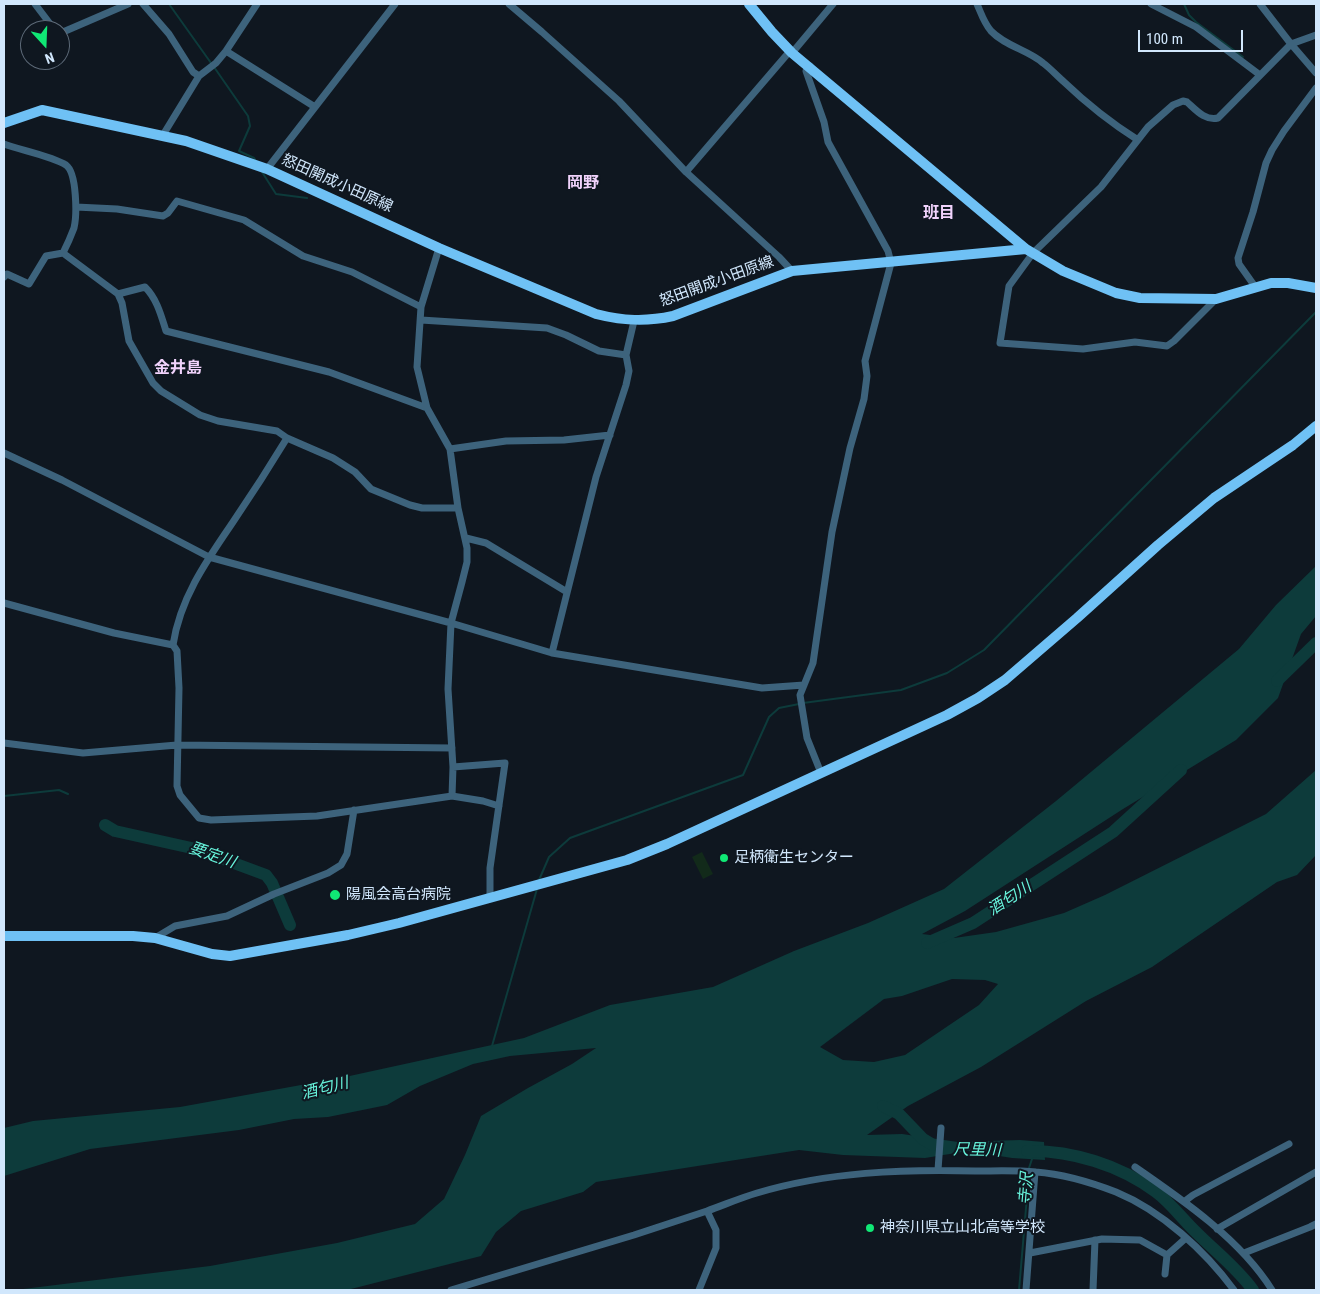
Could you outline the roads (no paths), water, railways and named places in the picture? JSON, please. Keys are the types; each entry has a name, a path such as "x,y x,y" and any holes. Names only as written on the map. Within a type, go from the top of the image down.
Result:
{"street":[{"path":"35,4 48,20"},
{"path":"70,29 128,4"},
{"path":"143,4 169,34 193,72 199,76"},
{"path":"163,135 199,76 216,63 226,51 256,4"},
{"path":"266,169 395,4"},
{"path":"509,4 619,101 686,172 792,271"},
{"path":"749,4 791,52 1029,251 1063,271 1116,293 1140,298 1216,299 1271,283 1288,283 1316,288"},
{"path":"686,172 833,4"},
{"path":"977,4 991,31 1002,40 1044,63 1062,81 1115,125 1138,140"},
{"path":"1151,4 1196,27 1260,75"},
{"path":"1260,4 1316,72"},
{"path":"1216,299 1174,341 1166,346 1134,342 1083,349 1000,343 1009,286 1029,251 1096,192 1148,127 1166,110 1178,102 1187,102 1207,118 1218,118 1292,44 1316,34"},
{"path":"226,51 316,107"},
{"path":"810,66 806,71 824,122 828,142 888,251 891,262 865,361 867,376 864,399 850,448 832,532 813,663 800,695 807,738 821,773"},
{"path":"1256,288 1239,264 1238,258 1254,212 1266,163 1284,130 1316,88"},
{"name":"怒田開成小田原線","path":"4,123 42,110 163,135 266,169 439,248 596,314 617,319 654,320 673,316 792,271 1029,251"},
{"path":"4,144 59,162 67,166 72,173 76,207 74,228 63,253"},
{"path":"76,207 117,209 163,216 168,213 177,201 244,220 303,256 352,272 421,307"},
{"path":"439,248 421,307 417,367 428,408 450,449 458,508 466,538 467,562 451,623 448,689 453,767 452,796"},
{"path":"4,277 8,274 29,284 46,256 63,253 118,294 122,303 129,341 153,383 162,391 200,415 218,421 277,431 287,438 334,458 355,472 371,489 410,505 422,508 458,508"},
{"path":"118,294 145,288 158,306 166,331 329,372 428,408"},
{"path":"421,320 547,328 566,334 599,350 626,355"},
{"path":"552,653 596,477 626,385 629,372 626,355 634,320"},
{"path":"4,936 133,936 155,938 212,954 230,956 252,954 348,935 627,860 667,844 947,715 978,698 1005,680 1214,498 1293,445 1316,426"},
{"path":"450,449 506,441 564,440 610,435"},
{"path":"287,438 270,467 209,557 183,605 176,626 173,645 177,651 179,678 178,791 199,818 211,820 318,816 452,796 483,801 499,806"},
{"path":"4,453 62,480 209,557 451,623 552,653 762,688 804,685"},
{"path":"466,538 486,543 567,592"},
{"path":"4,602 114,633 173,645"},
{"path":"4,743 83,753 177,745 452,748"},
{"path":"453,767 505,764 490,868 490,898"},
{"path":"155,938 175,926 227,916 274,894 328,873 341,865 347,854 354,810"},
{"path":"938,1170 941,1128"},
{"path":"1185,1201 1193,1194 1289,1144"},
{"path":"1135,1167 1185,1201 1244,1253 1272,1290"},
{"path":"451,1290 634,1236 758,1193 812,1180 863,1174 938,1170 1034,1172 1083,1180 1118,1193 1148,1209 1186,1238 1234,1290"},
{"path":"1026,1290 1034,1172"},
{"path":"1217,1229 1316,1172"},
{"path":"699,1290 716,1248 716,1230 707,1210"},
{"path":"1244,1253 1316,1224"},
{"path":"1165,1274 1167,1255 1186,1238"},
{"path":"1030,1253 1102,1239 1140,1240 1167,1255"},
{"path":"1093,1290 1095,1240"}],"water":[{"path":"1316,566 1316,616 1301,634 1278,698 1236,740 1123,809 965,911 922,934 954,938 996,932 1064,913 1105,895 1266,814 1316,770 1316,855 1297,875 1277,882 1152,967 1086,1001 981,1067 908,1106 867,1135 902,1134 958,1142 1020,1140 1044,1142 1045,1160 1012,1158 968,1151 925,1158 843,1155 799,1150 596,1182 583,1192 521,1211 496,1232 481,1256 347,1290 15,1290 210,1266 337,1243 415,1224 444,1199 481,1116 572,1064 596,1048 510,1056 473,1064 420,1086 387,1105 328,1117 294,1119 239,1130 90,1149 4,1176 4,1128 33,1121 180,1107 345,1077 524,1038 610,1005 713,987 794,951 868,923 944,889 1056,801 1239,649 1276,605","holes":["952,979 985,980 998,984 979,1005 905,1055 874,1062 843,1060 820,1047 884,999 902,996"]}],"waterway":[{"path":"169,4 211,63"},
{"path":"1184,4 1189,15 1196,22 1243,57"},
{"path":"214,67 248,116 250,126 239,151 254,158 256,161"},
{"path":"262,172 276,194 307,198"},
{"path":"803,703 901,690 947,673 984,650 1316,312"},
{"name":"酒匂川","path":"1277,681 1316,643"},
{"path":"539,880 549,857 570,838 743,775 769,717 779,708 799,704"},
{"name":"酒匂川","path":"927,943 973,923 1113,832 1181,770"},
{"name":"要定川","path":"4,796 59,790 68,794"},
{"name":"要定川","path":"105,825 115,831 196,849 266,875 272,883 290,925"},
{"path":"492,1046 537,889"},
{"name":"尺里川","path":"883,1106 899,1114 923,1139 933,1145"},
{"name":"尺里川","path":"1027,1151 1044,1151 1078,1156 1111,1167 1142,1182 1167,1201 1233,1267 1253,1290"},
{"name":"寺沢","path":"1029,1168 1032,1159"},
{"name":"寺沢","path":"1019,1290 1029,1173"}],"place":[{"name":"足柄衛生センター","path":"724,858"},
{"name":"陽風会高台病院","path":"335,895"},
{"name":"神奈川県立山北高等学校","path":"870,1228"}],"district":[{"name":"岡野","path":"583,184"},
{"name":"班目","path":"939,214"},
{"name":"金井島","path":"178,369"}]}
